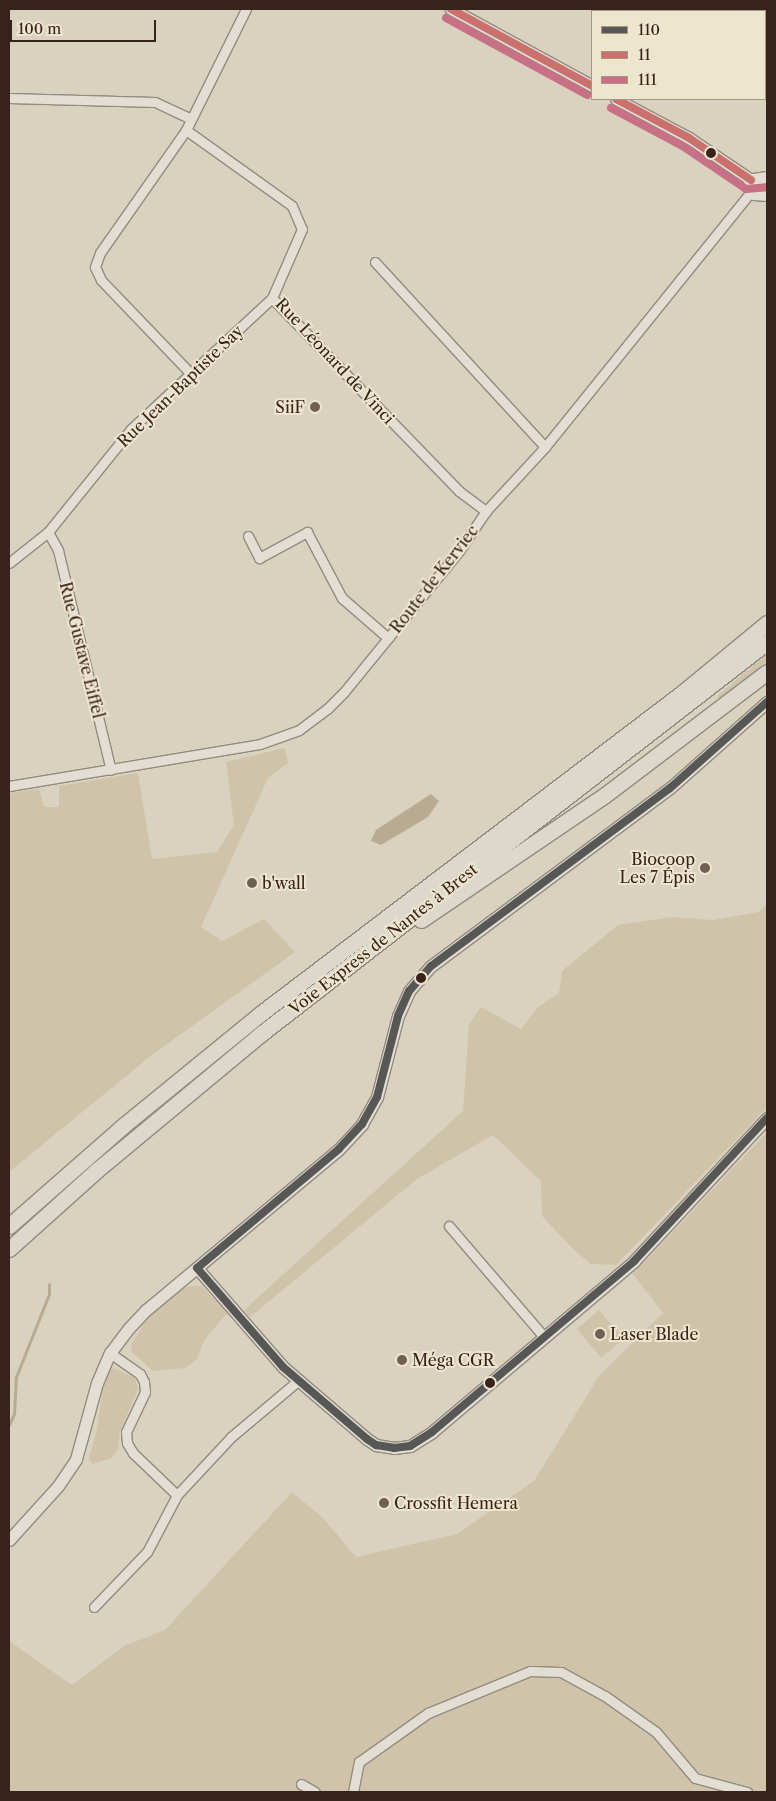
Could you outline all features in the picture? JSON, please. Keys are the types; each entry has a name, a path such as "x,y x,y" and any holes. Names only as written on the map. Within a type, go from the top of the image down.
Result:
{"highway":[{"path":"682,693 696,672 767,610"},
{"name":"Voie Express de Nantes à Brest","path":"9,1226 124,1125 260,1014 682,693 767,623"},
{"name":"Voie Express de Nantes à Brest","path":"9,1249 172,1107 333,978 767,642"},
{"path":"333,978 357,967 605,795 767,672"}],"street":[{"path":"191,374 101,280 96,267 100,253 186,130 190,118 246,9"},
{"path":"451,9 591,85"},
{"path":"9,98 155,102 190,118"},
{"path":"618,100 689,138 762,181 765,186 759,194"},
{"name":"Rue Léonard de Vinci","path":"186,130 292,206 302,229 272,298 458,491 486,511"},
{"name":"Route de Kerviec","path":"9,786 260,744 299,730 344,692 470,537 486,511 509,489 759,194"},
{"path":"376,262 545,447"},
{"name":"Rue Jean-Baptiste Say","path":"9,563 48,532 131,429 272,298"},
{"name":"Rue Gustave Eiffel","path":"48,532 58,550 111,770"},
{"path":"248,536 259,558 307,532 342,598 357,614 388,638"},
{"path":"9,1540 58,1486 76,1459 97,1383 110,1353 146,1310 338,1149 362,1124 377,1097 398,1016 409,991 431,966 670,788 767,702"},
{"path":"197,1268 283,1367 376,1445 394,1448 410,1446 432,1432 634,1261 767,1118"},
{"path":"449,1226 544,1337"},
{"path":"110,1353 144,1382 145,1392 126,1432 127,1443 133,1454 178,1495"},
{"path":"94,1607 147,1552 178,1495 232,1437 299,1380"},
{"path":"353,1792 359,1762 428,1713 530,1671 561,1672 605,1696 656,1732 695,1778 747,1792"},
{"path":"301,1784 315,1792"}],"shaded area":[{"path":"767,654 767,664 722,700 717,696"},
{"path":"285,748 288,763 268,778 201,927 222,941 264,919 295,952 152,1055 9,1172 9,793 39,789 44,807 59,807 59,786 138,773 152,859 217,852 234,825 226,762"},
{"path":"431,794 439,801 428,817 381,845 371,841 376,830"},
{"path":"767,904 767,1107 616,1265 591,1264 573,1249 542,1216 541,1181 493,1135 417,1179 250,1317 244,1310 463,1111 469,1024 481,1007 521,1029 538,1007 559,993 562,971 618,925 673,917 713,920 758,912"},
{"path":"767,1132 767,1792 9,1792 9,1641 72,1685 124,1646 165,1630 292,1492 322,1517 356,1557 457,1534 534,1481 599,1376 663,1313 633,1274"},
{"path":"193,1286 202,1287 228,1312 205,1339 197,1359 185,1368 153,1371 132,1352 131,1345 148,1317 178,1289"},
{"name":"Laser Blade","path":"599,1310 623,1339 601,1358 577,1329"},
{"path":"114,1368 135,1378 138,1389 120,1432 118,1449 112,1458 92,1464 89,1458 97,1430 102,1392 108,1372"}],"waterway":[{"path":"9,1425 14,1414 16,1377 49,1294 49,1284"}],"transit line":[{"name":"11","path":"451,9 591,85"},
{"name":"111","path":"446,18 587,95"},
{"name":"11","path":"618,100 689,138 751,180"},
{"name":"111","path":"611,108 684,147 746,189 767,187"},
{"name":"110","path":"767,702 670,788 431,966 409,991 398,1016 377,1097 362,1124 339,1149 197,1268 283,1367 367,1439 376,1445 394,1448 410,1446 432,1432 634,1261 767,1118"}],"place":[{"name":"SiiF","path":"315,407"},
{"name":"Biocoop Les 7 Épis","path":"705,868"},
{"name":"b'wall","path":"252,883"},
{"name":"Laser Blade","path":"600,1334"},
{"name":"Méga CGR","path":"402,1360"},
{"name":"Crossfit Hemera","path":"384,1503"}]}
